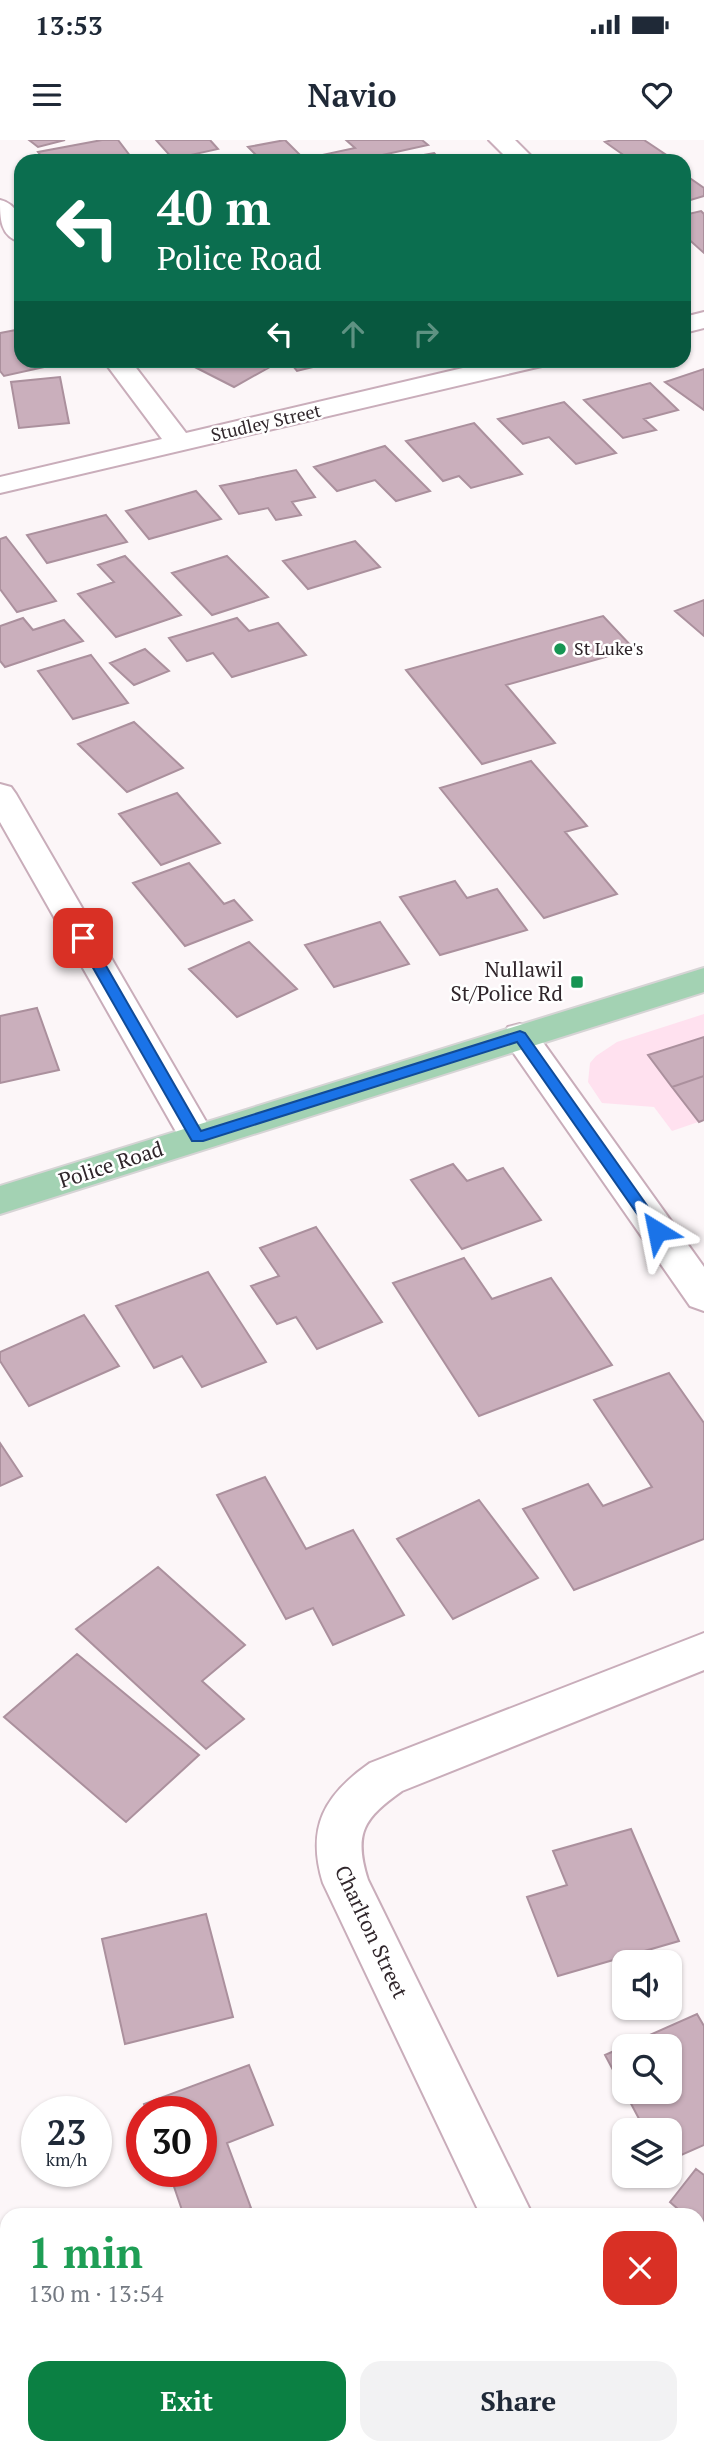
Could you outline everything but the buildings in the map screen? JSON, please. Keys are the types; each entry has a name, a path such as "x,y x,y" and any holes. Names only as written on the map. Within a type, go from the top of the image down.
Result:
{"main road":[{"name":"Police Road","path":"0,1200 704,980"}],"street":[{"path":"502,140 517,154"},
{"path":"0,207 14,226"},
{"path":"123,368 179,443"},
{"name":"Studley Street","path":"0,485 499,368"},
{"path":"0,794 197,1137"},
{"path":"520,1036 704,1296"},
{"name":"Charlton Street","path":"504,2208 345,1884 337,1857 336,1842 340,1825 349,1809 367,1789 386,1777 704,1651"}],"shaded area":[{"path":"704,1014 704,1120 672,1131 654,1107 602,1103 588,1082 590,1063 596,1056 617,1042"}],"place":[{"name":"St Luke's","path":"560,649"},
{"name":"Nullawil St/Police Rd","path":"577,982"}],"route":[{"path":"83,938 197,1137 520,1036 657,1231"}]}
